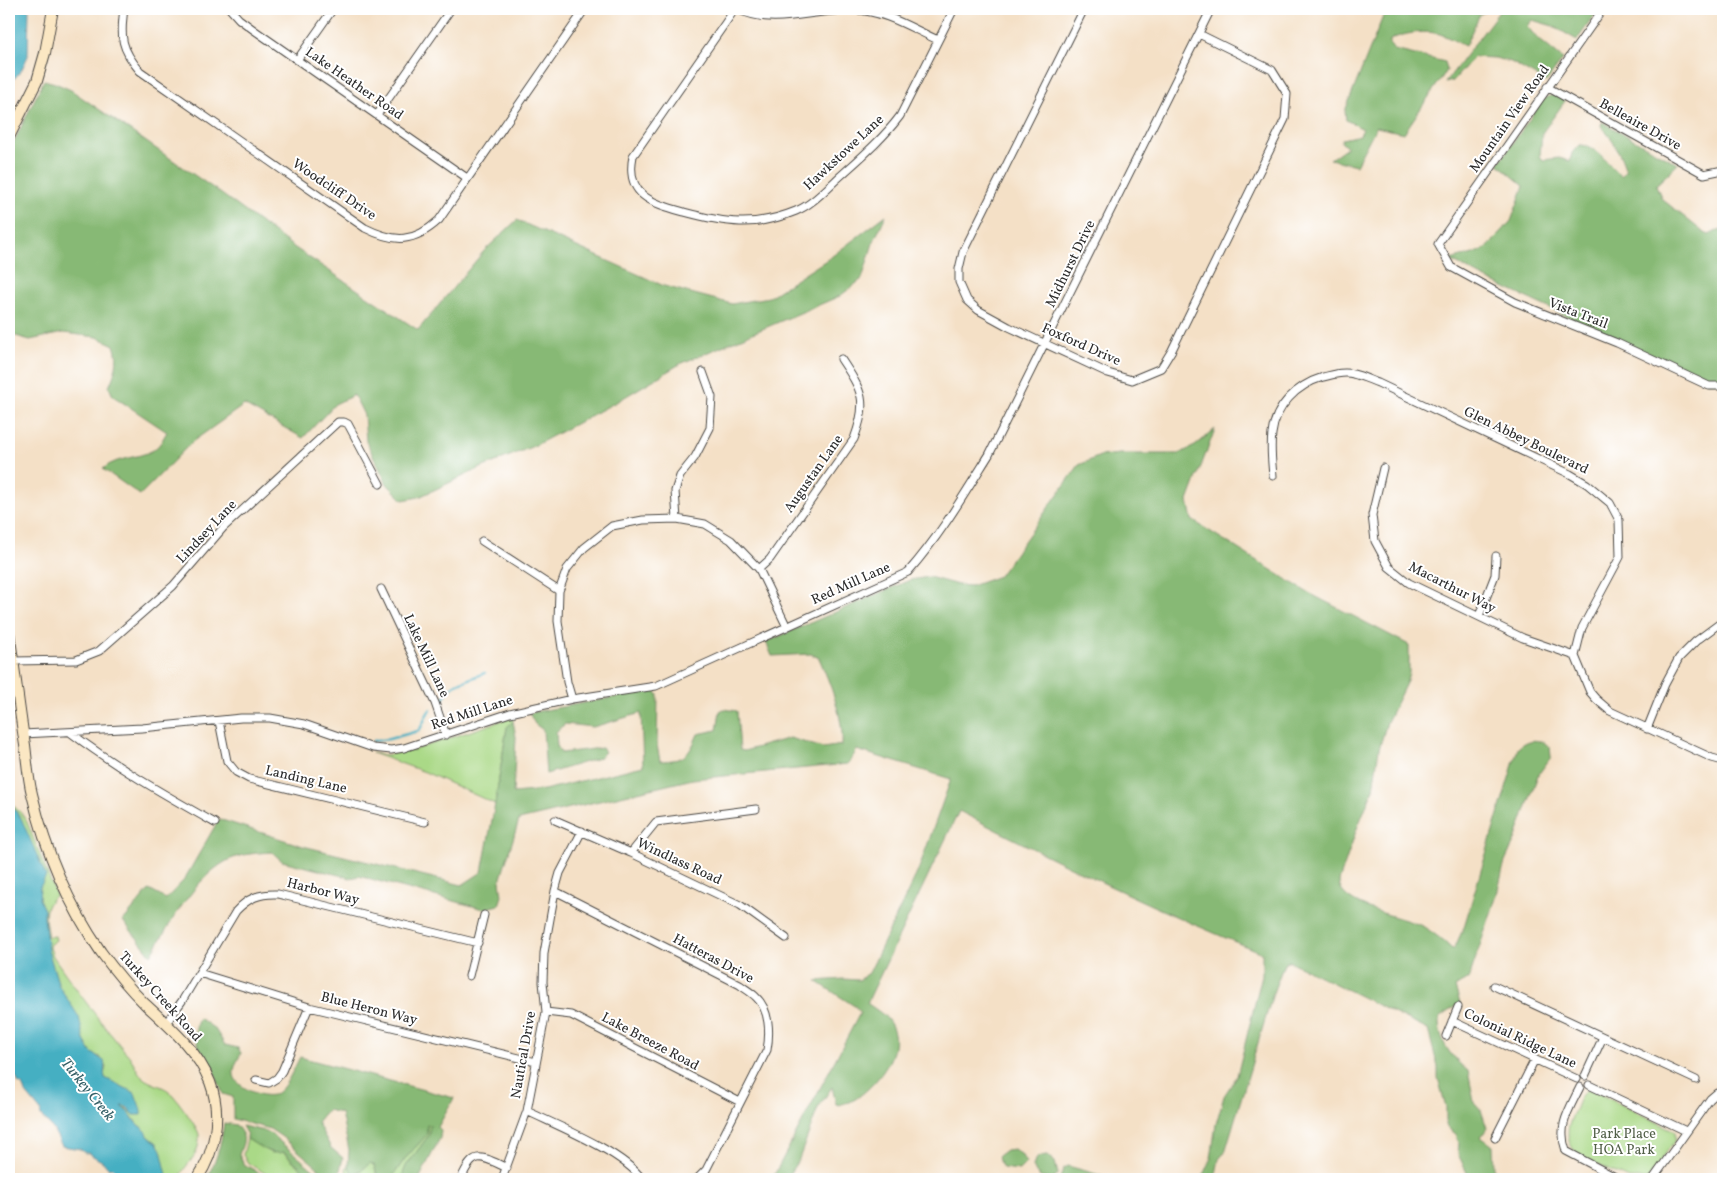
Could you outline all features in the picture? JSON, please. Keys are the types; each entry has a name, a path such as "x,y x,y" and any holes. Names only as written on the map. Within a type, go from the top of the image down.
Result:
{"street":[{"path":"9,137 37,81 45,52 53,9"},
{"name":"Woodcliff Drive","path":"124,9 121,29 123,45 130,59 140,71 365,228 382,236 397,238 411,238 427,231 439,220 585,9"},
{"name":"Lake Heather Road","path":"230,9 239,19 467,178"},
{"path":"297,60 333,9"},
{"path":"377,116 451,9"},
{"path":"736,9 765,18 786,18 830,11 856,10 876,13 896,20 938,40"},
{"name":"Hawkstowe Lane","path":"736,9 633,156 631,168 632,180 638,191 647,200 708,219 731,223 755,222 778,218 798,210 817,198 883,137 900,116 954,9"},
{"name":"Foxford Drive","path":"1084,9 963,252 959,269 959,282 967,300 978,310 1009,327 1108,373 1132,380 1161,368 1172,350 1285,119 1287,94 1272,70 1199,34"},
{"name":"Midhurst Drive","path":"908,572 960,502 989,455 1046,344 1211,9"},
{"name":"Mountain View Road","path":"1438,244 1603,9"},
{"name":"Belleaire Drive","path":"1547,87 1704,174 1723,170"},
{"name":"Vista Trail","path":"1438,244 1451,267 1515,302 1616,343 1709,386 1723,386"},
{"name":"Augustan Lane","path":"759,569 770,559 854,439 862,419 863,400 855,380 841,359"},
{"path":"677,519 675,491 680,476 695,457 710,428 712,397 703,372"},
{"name":"Glen Abbey Boulevard","path":"1274,476 1271,458 1272,433 1280,410 1294,392 1312,380 1341,373 1352,373 1378,383 1570,474 1610,503 1619,520 1620,557 1582,628 1576,656"},
{"name":"Lindsey Lane","path":"13,661 76,660 90,656 105,646 182,577 223,528 338,422 348,424 380,484"},
{"name":"Macarthur Way","path":"1383,468 1372,515 1375,541 1389,567 1410,583 1523,638 1576,656"},
{"path":"572,699 567,682 558,621 560,591 567,569 584,548 612,526 643,520 677,519 705,524 731,540 759,569 787,627"},
{"path":"482,541 560,591"},
{"path":"1479,616 1495,575 1496,556"},
{"name":"Red Mill Lane","path":"23,734 71,733 241,718 278,720 304,724 373,748 391,750 404,748 510,713 572,699 656,686 908,572"},
{"name":"Lake Mill Lane","path":"381,589 435,703 446,735"},
{"path":"1647,728 1665,684 1679,658 1696,641 1723,621"},
{"name":"Turkey Creek Road","path":"9,633 32,792 38,817 56,871 86,929 114,968 190,1050 201,1064 210,1082 217,1120 210,1155 197,1179"},
{"path":"1576,656 1590,692 1610,711 1712,758 1723,761"},
{"name":"Landing Lane","path":"219,720 227,761 236,772 249,779 426,822"},
{"path":"71,733 157,790 215,822"},
{"path":"631,853 656,822 756,809"},
{"name":"Windlass Road","path":"555,820 631,853 740,905 786,938"},
{"name":"Nautical Drive","path":"502,1179 527,1111 546,1012 543,982 544,953 555,891 560,873 582,831"},
{"name":"Hatteras Drive","path":"555,891 740,985 757,997 765,1011 769,1039 767,1050 706,1170 697,1179"},
{"name":"Harbor Way","path":"166,1023 182,1001 236,911 247,900 266,894 278,894 478,943"},
{"path":"470,976 484,915"},
{"name":"Blue Heron Way","path":"199,973 309,1007 536,1062"},
{"path":"1494,986 1696,1080"},
{"path":"256,1080 270,1083 277,1078 282,1071 309,1007"},
{"path":"1446,1036 1458,1007"},
{"name":"Lake Breeze Road","path":"546,1012 571,1014 740,1102"},
{"name":"Colonial Ridge Lane","path":"1452,1021 1578,1079"},
{"path":"1585,1076 1603,1037"},
{"path":"1495,1138 1535,1059"},
{"name":"Colonial Ridge Lane","path":"1578,1079 1581,1076 1585,1076 1589,1080 1589,1085"},
{"name":"Colonial Ridge Lane","path":"1578,1079 1577,1084 1580,1087"},
{"name":"Colonial Ridge Lane","path":"1580,1087 1584,1088 1589,1085"},
{"name":"Colonial Ridge Lane","path":"1589,1085 1686,1131"},
{"name":"Colonial Ridge Lane","path":"1580,1087 1566,1116 1562,1130 1562,1140 1566,1151 1619,1179"},
{"path":"1653,1179 1710,1099 1717,1093 1723,1092"},
{"path":"527,1111 602,1148 631,1166 642,1179"},
{"path":"461,1179 467,1166 476,1158 486,1158 507,1168"}],"green space":[{"path":"1386,9 1492,9 1480,14 1465,46 1440,34 1428,32 1407,34 1390,40 1390,45 1394,50 1445,62 1447,70 1404,133 1376,127 1356,165 1330,159 1347,147 1341,142 1342,139 1360,135 1363,129 1346,120 1345,111"},
{"path":"1501,9 1599,9 1577,40 1553,26 1532,20 1527,26 1536,37 1563,59 1546,82 1511,62 1495,58 1474,57 1453,81 1445,83"},
{"path":"44,80 71,90 216,190 295,248 418,330 484,251 517,220 664,286 732,304 769,297 831,257 886,215 873,243 862,279 840,296 680,364 618,401 536,445 419,497 403,500 387,484 366,441 364,415 354,395 335,404 303,438 244,405 192,442 140,495 103,469 116,461 153,450 167,432 113,396 109,387 117,362 114,345 97,337 63,333 30,340 9,334 9,152"},
{"path":"1554,95 1565,101 1542,133 1540,156 1543,160 1559,158 1570,161 1572,153 1579,145 1585,146 1602,156 1621,176 1626,171 1624,165 1613,142 1601,126 1602,122 1678,164 1656,185 1662,199 1709,235 1723,228 1723,382 1704,380 1484,278 1450,260 1473,254 1488,247 1511,221 1524,186 1498,164 1543,100"},
{"path":"1215,429 1188,501 1192,520 1305,591 1409,645 1409,673 1407,681 1387,722 1379,749 1373,789 1339,881 1342,890 1349,898 1360,905 1424,927 1452,949 1455,947 1464,927 1518,748 1526,742 1534,740 1550,747 1551,757 1538,775 1515,840 1505,861 1496,898 1469,978 1455,987 1460,1003 1439,1018 1443,1041 1456,1060 1468,1071 1474,1102 1481,1110 1487,1128 1481,1137 1493,1146 1494,1169 1498,1179 1470,1179 1458,1154 1459,1142 1456,1134 1446,1125 1446,1107 1428,1030 1289,961 1284,964 1274,990 1225,1152 1219,1159 1215,1179 1201,1179 1211,1158 1216,1124 1224,1096 1237,1076 1262,975 1262,953 1109,885 959,811 867,1003 886,1017 893,1030 895,1041 888,1063 874,1083 853,1100 839,1105 836,1104 832,1087 818,1108 799,1159 786,1179 772,1179 860,1013 856,1007 816,981 859,980 869,973 918,871 951,779 857,750 848,764 693,779 519,820 500,881 502,896 499,905 484,909 359,876 351,878 282,861 272,852 240,856 226,861 213,870 177,912 151,955 123,921 149,890 166,899 184,880 219,819 303,846 462,885 482,872 507,727 513,721 516,737 513,793 544,790 643,766 641,713 593,727 565,724 556,732 557,746 561,753 602,748 605,752 599,758 546,774 543,730 535,724 529,713 655,690 658,695 657,745 660,761 675,760 685,756 698,734 717,730 720,711 724,709 737,711 740,750 744,751 790,738 823,748 842,745 839,712 819,658 811,654 772,656 766,642 910,580 929,577 958,585 971,586 999,576 1079,465 1100,456 1178,454 1195,446"},
{"path":"513,717 513,721 507,727 495,804 425,772 372,753 386,755 414,750"},
{"path":"9,801 27,822 56,895 48,905 45,914 48,937 55,936 56,940 49,945 53,956 90,1008 130,1057 142,1077 169,1091 186,1112 198,1132 199,1143 197,1150 179,1179 168,1179 157,1143 148,1136 118,1101 134,1115 139,1109 135,1093 105,1078 106,1067 100,1057 91,1053 84,1040 78,1017 59,986 48,950 44,910 39,899 40,887 21,818"},
{"path":"199,1018 215,1029 225,1045 238,1048 241,1053 234,1069 234,1075 240,1084 252,1092 266,1095 277,1093 284,1086 300,1057 454,1098 438,1127 441,1130 440,1138 419,1179 401,1179 406,1166 429,1135 430,1125 427,1125 427,1134 404,1160 391,1179 374,1179 377,1175 374,1165 370,1163 362,1170 353,1174 348,1166 349,1150 341,1113 327,1110 317,1122 331,1148 343,1158 340,1170 331,1179 270,1129 233,1119 233,1097 223,1094 214,1072 197,1043 196,1025"},
{"name":"Park Place HOA Park","path":"1589,1089 1675,1131 1675,1140 1648,1179 1629,1179 1585,1159 1572,1148 1568,1136 1570,1122 1581,1097"},
{"path":"224,1123 236,1125 242,1133 243,1142 239,1155 244,1164 269,1179 206,1179 218,1152"},
{"path":"427,1124 431,1125 429,1135 406,1166 401,1179 391,1179 404,1160 427,1134"},
{"path":"242,1126 271,1134 324,1179 304,1179 302,1169 284,1152 274,1153 256,1145 247,1139"},
{"path":"247,1139 271,1153 283,1152 302,1169 304,1179 275,1179 248,1163 243,1155"},
{"path":"1014,1149 1021,1154 1026,1163 1019,1170 1003,1168 998,1156 1006,1150"},
{"path":"1047,1155 1055,1162 1058,1174 1054,1179 1040,1177 1033,1166 1038,1158"},
{"path":"370,1163 374,1165 377,1176 374,1179 349,1179 346,1169 348,1166 354,1174"},
{"path":"1068,1166 1114,1179 1060,1179 1063,1169"}],"water":[{"path":"9,9 29,9 28,56 21,71 9,84"},
{"name":"Turkey Creek","path":"9,803 21,818 46,876 40,887 39,899 44,910 48,950 59,986 79,1017 84,1040 91,1052 104,1061 105,1078 135,1093 141,1115 134,1115 127,1107 122,1106 136,1123 147,1132 148,1136 157,1143 161,1150 168,1179 138,1179 123,1175 112,1167 108,1168 103,1162 80,1149 62,1146 53,1129 41,1116 40,1110 25,1092 22,1085 19,1084 15,1075 9,1072"}],"waterway":[{"path":"441,703 449,689 456,684 485,673"},
{"path":"373,741 389,739 418,731 431,709"}]}
